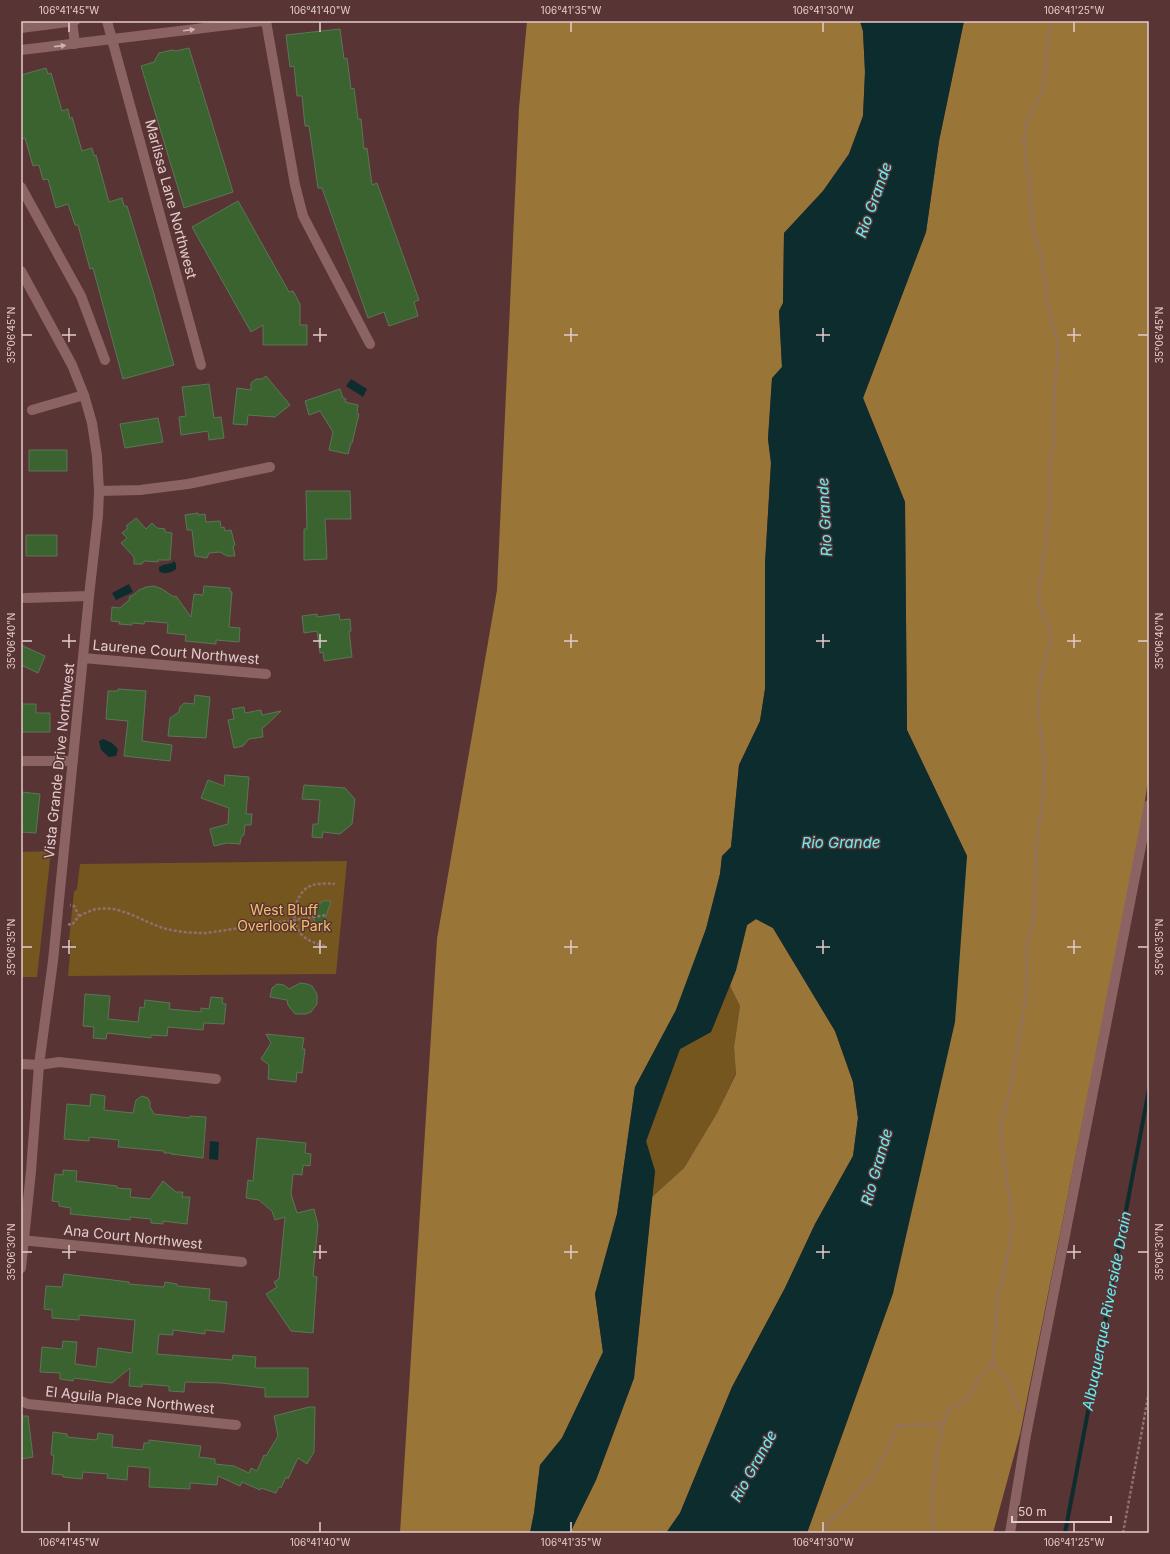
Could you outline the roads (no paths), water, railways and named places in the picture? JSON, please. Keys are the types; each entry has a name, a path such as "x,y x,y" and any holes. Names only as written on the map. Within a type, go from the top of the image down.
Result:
{"street":[{"path":"21,28 73,21 75,44"},
{"name":"Marlissa Lane Northwest","path":"107,21 201,365"},
{"path":"21,50 113,40 211,24 264,21 295,185 303,216 370,344"},
{"path":"21,187 81,296 105,360"},
{"name":"Vista Grande Drive Northwest","path":"21,271 72,365 84,395 92,423 97,456 99,491 98,516 53,961 39,1065 31,1171 22,1240 21,1268"},
{"path":"32,410 84,395"},
{"path":"99,491 140,490 188,484 270,467"},
{"path":"25,598 89,596"},
{"name":"Laurene Court Northwest","path":"83,658 266,674"},
{"path":"21,761 73,760"},
{"path":"1010,1533 1026,1435 1149,805"},
{"path":"21,1064 39,1065 59,1062 216,1079"},
{"name":"Ana Court Northwest","path":"22,1240 242,1262"},
{"name":"El Aguila Place Northwest","path":"21,1401 28,1404 236,1425"}],"water":[{"name":"Rio Grande","path":"860,21 964,21 939,141 926,232 863,398 905,502 907,730 967,856 955,1022 893,1293 807,1533 666,1533 680,1513 732,1387 785,1288 815,1224 853,1156 858,1118 853,1082 835,1031 773,928 756,919 747,925 736,970 711,1032 680,1049 646,1141 655,1171 634,1378 596,1480 570,1533 530,1533 540,1465 562,1438 603,1352 595,1294 617,1214 635,1087 676,1010 706,929 720,874 722,856 731,847 739,765 760,721 765,689 765,564 771,463 768,439 772,378 782,367 779,311 783,303 784,233 823,191 849,154 863,116 865,72 863,31"},
{"path":"351,379 367,389 363,397 346,386"},
{"path":"174,561 176,564 176,569 165,573 159,571 159,567"},
{"path":"129,584 133,592 116,600 112,593"},
{"path":"103,739 112,743 118,749 116,756 109,757 101,750 99,741"},
{"path":"210,1141 219,1142 218,1160 209,1159"}],"waterway":[{"name":"Albuquerque Riverside Drain","path":"1065,1533 1149,1089"}],"park label":[{"name":"West Bluff Overlook Park","path":"284,918"}]}
